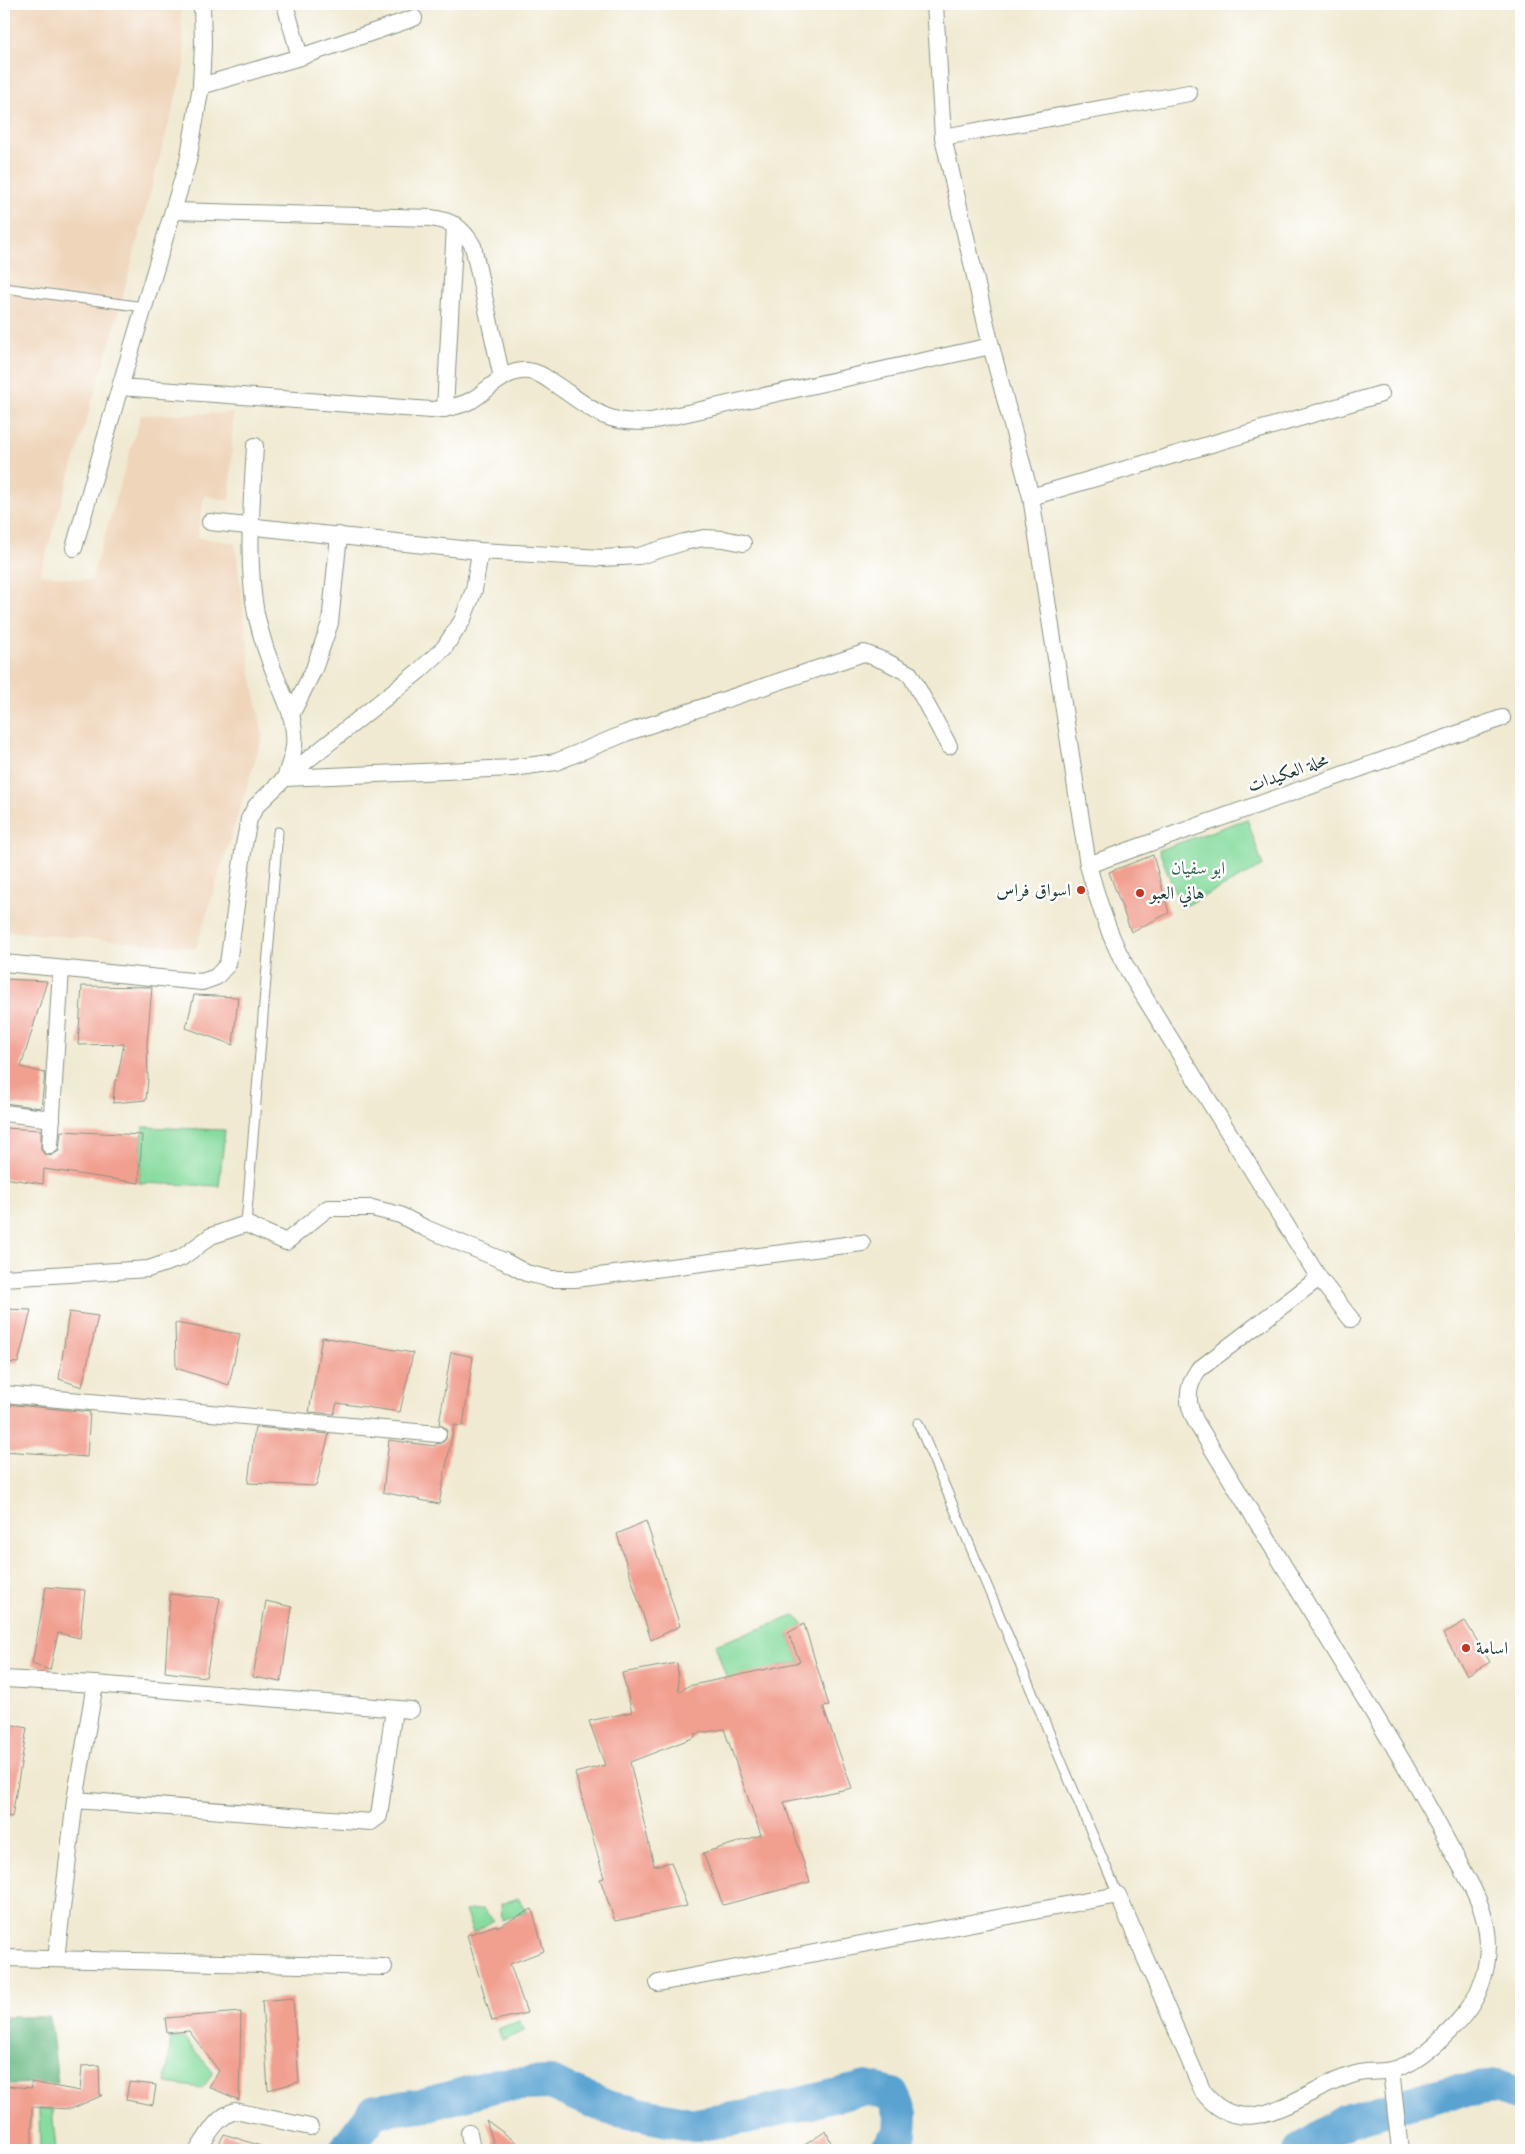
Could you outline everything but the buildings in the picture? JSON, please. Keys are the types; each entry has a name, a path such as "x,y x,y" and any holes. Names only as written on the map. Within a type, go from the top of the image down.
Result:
{"street":[{"path":"74,548 188,161 201,86 202,4"},
{"path":"285,4 300,58"},
{"path":"934,4 943,138 991,346 1031,497 1088,865 1104,922 1117,953 1319,1278 1351,1319"},
{"path":"201,86 300,58 414,18"},
{"path":"943,138 1189,93"},
{"path":"174,211 431,218 455,225 466,232 472,246 502,378"},
{"path":"445,409 455,225"},
{"path":"120,387 431,410 445,409 472,400 502,378 514,372 528,371 541,374 604,416 620,422 632,423 651,421 991,346"},
{"path":"1031,497 1381,394"},
{"path":"255,446 250,526 256,613 264,647 292,713 295,735 285,778"},
{"path":"210,522 480,551 620,558 639,556 704,538 724,539 744,544"},
{"path":"292,713 320,654 330,623 339,535"},
{"path":"4,963 202,982 216,977 228,964 249,819 256,806 285,778 444,648 462,621 474,590 480,551"},
{"path":"285,778 513,768 556,762 618,735 864,654 888,662 910,674 949,746"},
{"name":"محلة العكيدات","path":"1088,865 1502,718"},
{"path":"50,1146 61,969"},
{"path":"4,1113 52,1120"},
{"path":"4,1278 148,1269 181,1258 210,1236 246,1224 286,1242 328,1208 372,1208 400,1215 504,1261 526,1274 563,1280 862,1243"},
{"path":"658,1983 1118,1895 1203,2092 1218,2108 1238,2116 1260,2116 1346,2076 1369,2071 1391,2070 1411,2062 1450,2030 1467,2012 1479,1991 1486,1967 1488,1943 1485,1918 1476,1895 1416,1784 1196,1422 1188,1401 1190,1384 1198,1370 1319,1278"},
{"path":"4,1394 438,1434"},
{"path":"4,1679 94,1684 411,1710"},
{"path":"56,1959 75,1800 94,1684"},
{"path":"75,1800 371,1822 379,1816 394,1709"},
{"path":"4,1958 384,1967"},
{"path":"1391,2070 1399,2144"},
{"path":"198,2150 214,2126 226,2113 235,2111 310,2127"},
{"path":"469,2133 472,2150"}],"lane":[{"path":"4,288 144,307"},
{"path":"246,1224 278,832"},
{"path":"918,1423 1118,1895"}],"shaded area":[{"path":"4,4 180,4 185,63 114,329 40,574 91,581 141,415 233,413 230,501 204,495 198,538 235,543 251,673 263,735 196,948 4,931"}],"green space":[{"name":"ابو سفيان","path":"1247,819 1263,866 1181,908 1159,850"},
{"path":"143,1127 225,1130 219,1186 139,1183"},
{"path":"794,1616 804,1624 788,1634 800,1662 774,1667 789,1708 727,1679 715,1645"},
{"path":"518,1898 527,1912 502,1920 501,1904"},
{"path":"483,1909 494,1920 473,1933 465,1911"},
{"path":"4,2017 50,2017 58,2083 4,2084"},
{"path":"519,2021 525,2031 502,2040 498,2029"},
{"path":"171,2038 184,2038 213,2072 203,2088 166,2083"},
{"path":"39,2109 52,2109 56,2150 40,2150"}],"waterway":[{"path":"345,2150 375,2111 428,2104 497,2085 550,2083 609,2108 694,2125 746,2117 867,2088 893,2094 901,2114 900,2133 886,2150"},
{"path":"1300,2150 1346,2121 1449,2092 1497,2087 1521,2096"}],"place":[{"name":"اسواق فراس","path":"1081,890"},
{"name":"هاني العبو","path":"1140,893"},
{"name":"اسامة","path":"1466,1648"}]}
